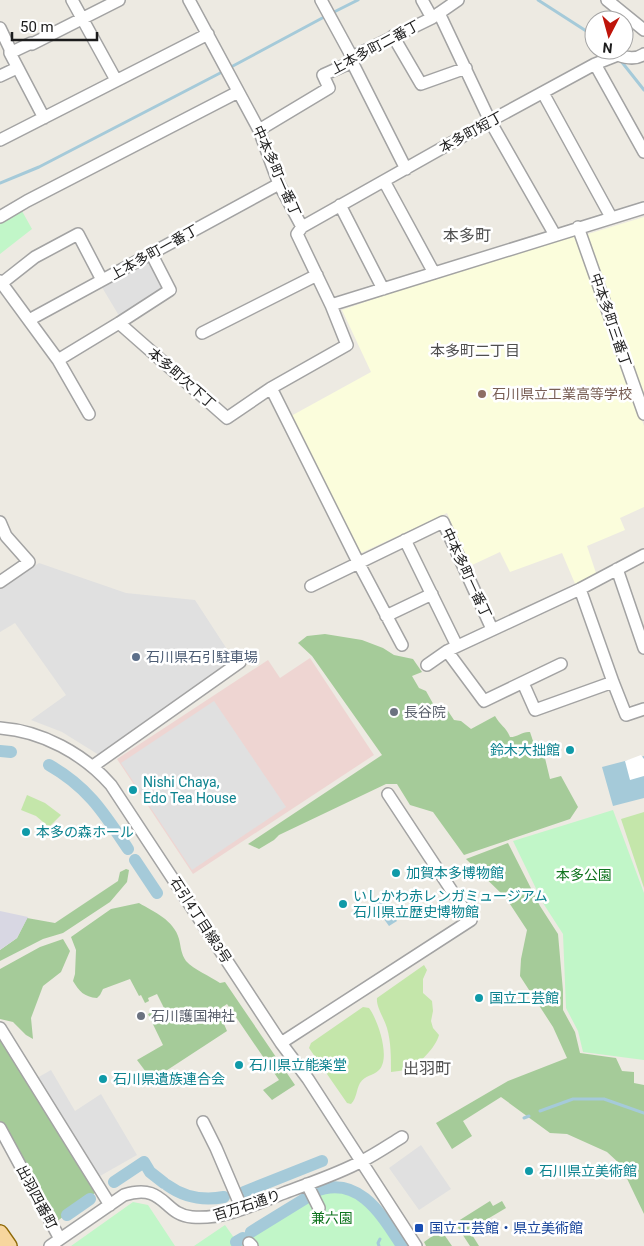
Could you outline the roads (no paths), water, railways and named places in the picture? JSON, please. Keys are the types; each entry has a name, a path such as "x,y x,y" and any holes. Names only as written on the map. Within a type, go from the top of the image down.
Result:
{"main road":[{"path":"0,1233 9,1246"}],"street":[{"path":"72,0 116,80"},
{"path":"10,54 120,0"},
{"name":"中本多町一番丁","path":"189,0 259,130 279,184 302,227 297,234 331,305 347,345 270,388"},
{"path":"322,0 406,169"},
{"path":"422,0 436,15 466,68 490,121 554,234"},
{"name":"上本多町二番丁","path":"259,130 329,88 323,75 393,36 436,15 458,0"},
{"path":"607,0 644,30"},
{"path":"0,28 10,49 10,54 44,118"},
{"path":"0,140 208,34"},
{"path":"393,36 421,84 466,68"},
{"name":"本多町短丁","path":"302,227 595,64 618,55 627,58 640,57 644,54"},
{"path":"595,64 644,152"},
{"path":"0,76 17,68"},
{"path":"0,217 27,200 238,92"},
{"path":"542,92 611,218"},
{"path":"384,181 434,273"},
{"name":"上本多町一番丁","path":"29,320 279,184"},
{"path":"340,205 383,289"},
{"path":"331,305 554,234 644,208"},
{"name":"中本多町三番丁","path":"578,227 644,414"},
{"path":"89,414 58,360 1,282 35,257 78,234 102,280"},
{"path":"58,360 170,290 151,253"},
{"path":"202,333 317,275"},
{"name":"本多町欠下丁","path":"119,323 227,418 270,388"},
{"path":"270,388 402,645"},
{"path":"0,522 6,536 29,562 0,582"},
{"name":"中本多町一番丁","path":"312,586 443,522 492,629"},
{"path":"405,540 432,594 452,649 484,702 561,664"},
{"path":"427,665 452,649 580,589 644,555"},
{"path":"617,569 644,648"},
{"path":"580,589 626,715 644,709"},
{"path":"386,616 432,594"},
{"path":"93,766 240,662"},
{"path":"523,683 535,710 613,682"},
{"name":"石引4丁目線3号","path":"0,728 22,731 51,741 69,750 93,766 111,786 146,836 281,1043 308,1079 361,1162"},
{"path":"281,1043 471,920 388,794"},
{"path":"0,1028 110,1205"},
{"path":"202,1122 216,1148 242,1209"},
{"name":"出羽四番町","path":"0,1128 55,1243"},
{"name":"百万石通り","path":"55,1243 124,1195 136,1191 146,1192 158,1197 174,1210 189,1217 206,1218 242,1209 361,1162 402,1138"},
{"path":"361,1162 416,1246"},
{"path":"307,1184 319,1208"}],"water":[{"path":"644,756 644,798 613,806 602,767"},
{"path":"381,898 397,921 389,926 373,904"}],"waterway":[{"path":"334,12 358,0"},
{"path":"538,0 584,30"},
{"path":"231,67 326,16"},
{"path":"621,61 644,90"},
{"path":"0,183 39,167 224,71"},
{"path":"0,751 11,752"},
{"path":"49,765 63,773 85,792 103,812 128,849"},
{"path":"135,860 157,893"},
{"path":"540,1111 573,1099 604,1099 644,1113"},
{"path":"524,1118 529,1116"},
{"path":"244,1192 322,1161"},
{"path":"114,1182 144,1162 150,1172 164,1183"},
{"path":"167,1185 187,1196 209,1199 224,1197"},
{"path":"314,1192 330,1188 343,1188 356,1193 377,1210 402,1246"},
{"path":"251,1232 311,1195"},
{"path":"67,1215 90,1199"},
{"path":"236,1242 243,1238"},
{"path":"379,1246 380,1239"}],"place":[{"name":"石川県立工業高等学校","path":"482,394"},
{"name":"石川県石引駐車場","path":"136,657"},
{"name":"長谷院","path":"394,712"},
{"name":"鈴木大拙館","path":"570,750"},
{"name":"Nishi Chaya, Edo Tea House","path":"133,790"},
{"name":"本多の森ホール","path":"26,832"},
{"name":"加賀本多博物館","path":"396,873"},
{"name":"いしかわ赤レンガミュージアム 石川県立歴史博物館","path":"343,904"},
{"name":"国立工芸館","path":"479,998"},
{"name":"石川護国神社","path":"141,1016"},
{"name":"石川県立能楽堂","path":"239,1065"},
{"name":"石川県遺族連合会","path":"103,1079"},
{"name":"石川県立美術館","path":"529,1171"},
{"name":"国立工芸館・県立美術館","path":"419,1228"}],"district":[{"name":"本多町","path":"467,235"},
{"name":"本多町二丁目","path":"475,351"},
{"name":"出羽町","path":"427,1068"}],"park label":[{"name":"本多公園","path":"584,875"},
{"name":"兼六園","path":"332,1218"}]}
